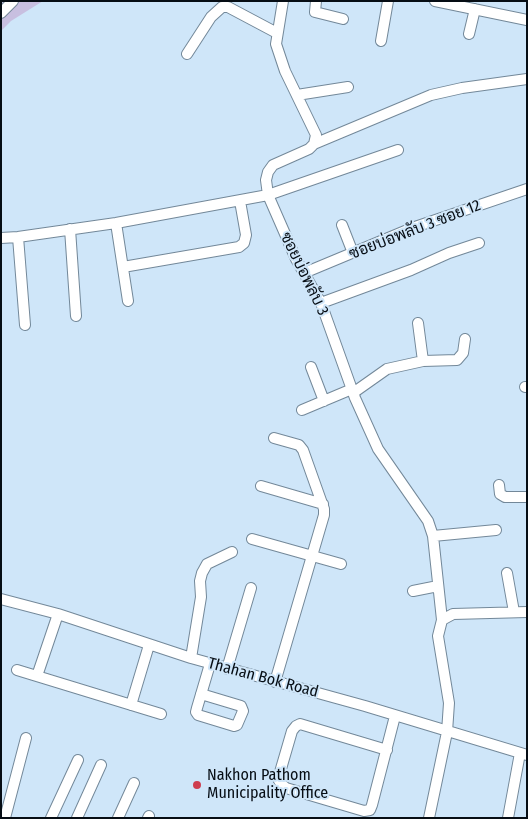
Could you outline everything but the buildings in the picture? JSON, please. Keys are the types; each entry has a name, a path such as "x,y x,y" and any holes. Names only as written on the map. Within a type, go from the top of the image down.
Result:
{"street":[{"path":"1,13 13,1"},
{"path":"283,1 276,44 285,70 316,135 314,144"},
{"path":"316,1 315,12 343,19"},
{"path":"381,41 388,1"},
{"path":"439,2 482,7 527,20"},
{"path":"188,54 210,17 222,7 228,7 277,33"},
{"path":"469,34 482,7"},
{"name":"ซอยบ่อพลับ 3","path":"429,818 447,732 449,703 438,636 442,620 433,536 428,522 418,505 378,450 352,391 321,303 280,225 268,195 266,180 272,165 309,149 314,144 431,95 527,78"},
{"path":"297,95 348,87"},
{"path":"1,238 116,223 268,195 398,150"},
{"name":"ซอยบ่อพลับ 3 ซอย 12","path":"304,273 412,228 527,189"},
{"path":"123,268 239,247 244,243 246,235 240,201"},
{"path":"116,223 128,301"},
{"path":"342,225 353,252"},
{"path":"70,229 76,316"},
{"path":"18,237 25,325"},
{"path":"321,303 479,243"},
{"path":"418,323 423,361"},
{"path":"302,410 352,391 387,369 423,361 457,360 463,353 465,339"},
{"path":"311,367 324,401"},
{"path":"274,438 298,445 303,450 323,504 324,515 275,682"},
{"path":"499,485 501,496 527,497"},
{"path":"261,486 323,504"},
{"path":"433,536 496,530"},
{"path":"252,539 341,564"},
{"path":"191,658 201,597 200,581 202,573 207,564 232,552"},
{"path":"508,573 514,612"},
{"path":"413,592 438,586"},
{"path":"227,669 251,588"},
{"name":"Thahan Bok Road","path":"1,599 58,614 210,664 523,754"},
{"path":"442,620 453,614 527,612"},
{"path":"37,676 58,614"},
{"path":"131,705 149,645"},
{"path":"201,694 241,706 244,711 240,723 234,726 198,715 196,712 201,694 210,664"},
{"path":"17,670 162,714"},
{"path":"387,750 300,724 292,731 278,779 286,788 364,811 370,810 387,750 395,716"},
{"path":"5,818 26,738"},
{"path":"508,818 523,754"},
{"path":"51,818 78,760"},
{"path":"77,818 101,765"},
{"path":"118,818 134,783"}],"shaded area":[{"path":"1,1 43,1 11,21 1,31"}],"place":[{"name":"Nakhon Pathom Municipality Office","path":"197,785"}]}
